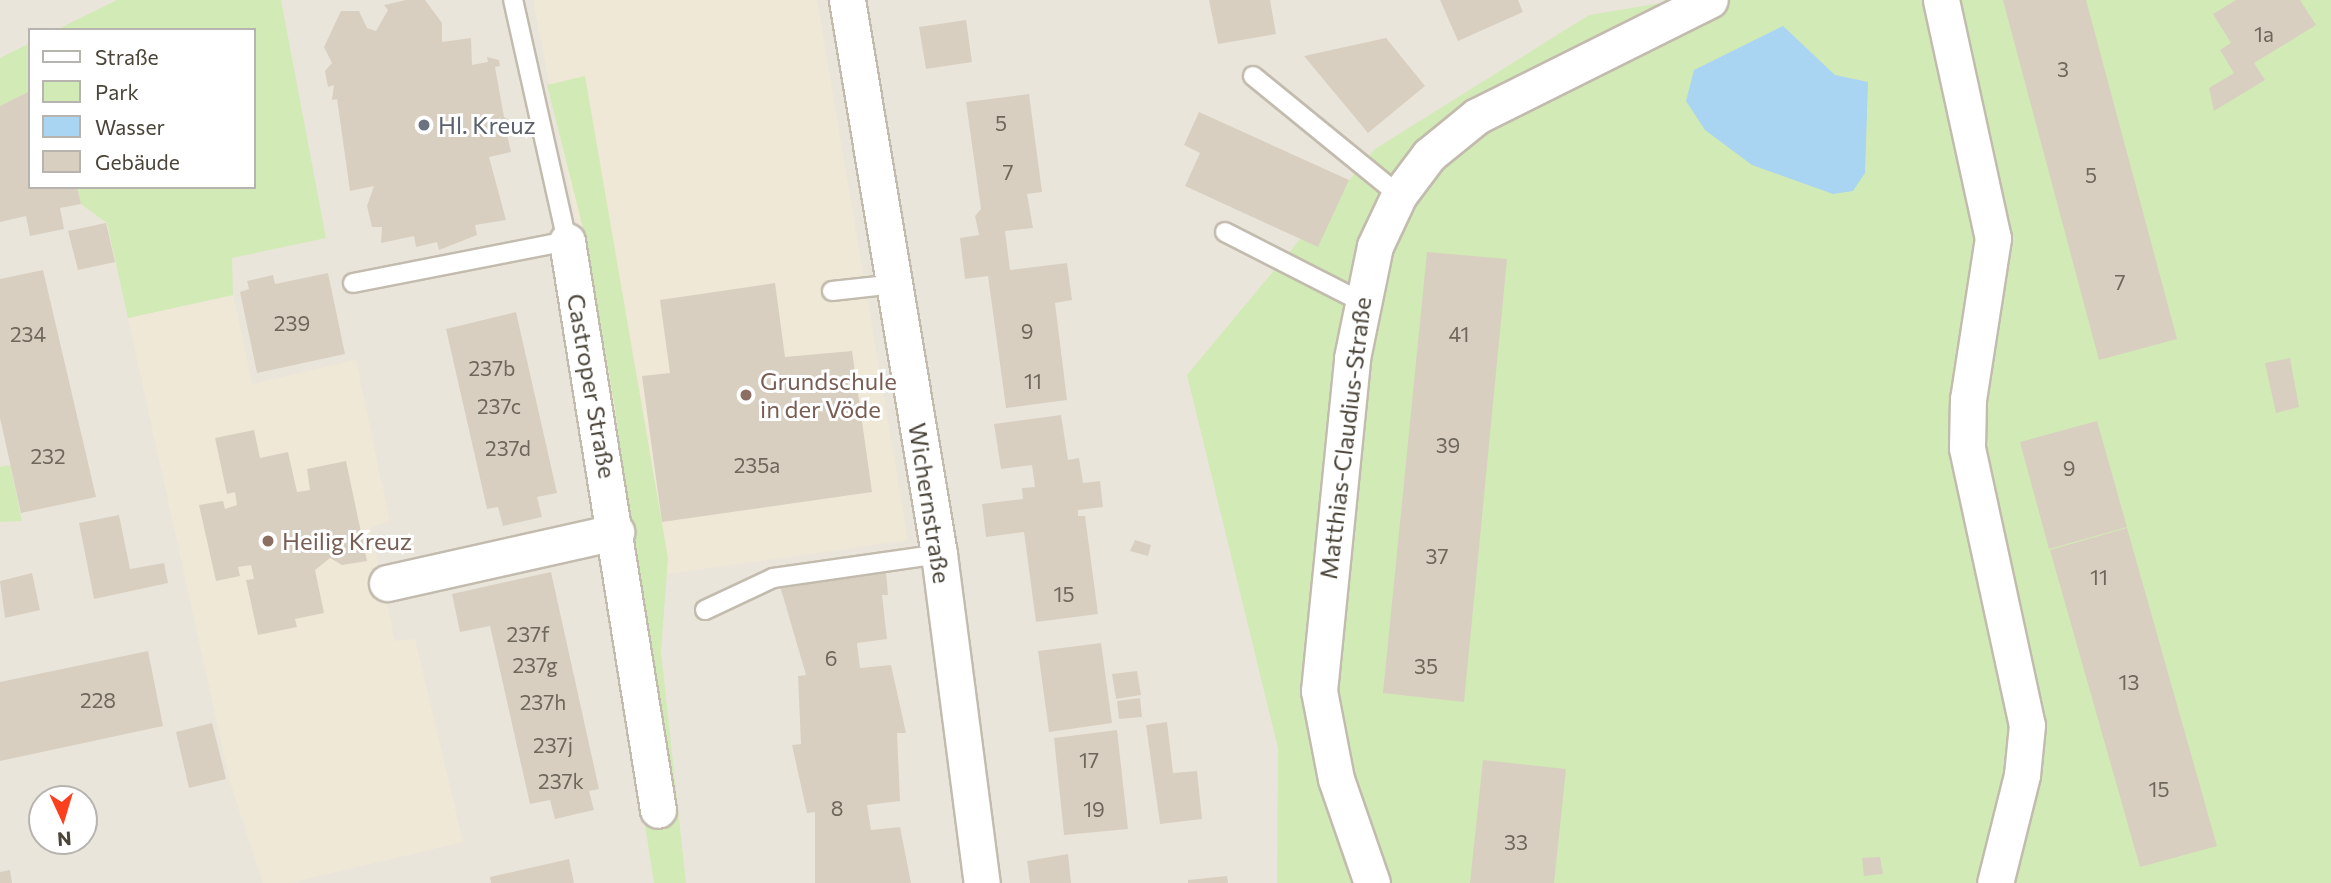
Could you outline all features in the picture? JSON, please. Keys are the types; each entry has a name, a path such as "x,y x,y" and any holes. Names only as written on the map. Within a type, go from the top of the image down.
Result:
{"street":[{"name":"Wichernstraße","path":"847,0 939,554 982,883"},
{"name":"Matthias-Claudius-Straße","path":"1372,883 1336,779 1320,691 1322,629 1360,301 1375,246 1399,195 1429,155 1477,116 1710,0"},
{"path":"1941,0 1993,238 1968,399 1967,448 2027,725 2022,775 1995,883"},
{"name":"Castroper Straße","path":"567,240 616,532 658,810"},
{"path":"387,583 616,532"}],"lane":[{"name":"Castroper Straße","path":"513,0 567,240"},
{"path":"1253,76 1399,195"},
{"path":"1225,232 1360,301"},
{"path":"353,283 567,240"},
{"path":"832,291 894,284"},
{"path":"705,610 773,578 939,554"}],"shaded area":[{"path":"0,0 2331,0 2331,883 0,883"},
{"name":"Grundschule in der Vöde","path":"533,0 817,0 908,540 645,577"},
{"path":"233,295 252,384 356,360 390,522 370,527 395,641 415,639 463,842 289,883 263,883 230,782 128,318"}],"green space":[{"path":"117,0 281,0 326,238 232,258 233,295 128,318 107,223 81,204 77,189 256,189 256,28 60,28"},
{"path":"1679,0 2331,0 2331,883 1277,883 1278,748 1187,375 1375,149 1589,15"},
{"path":"28,44 28,92 0,106 0,58"},
{"path":"585,76 668,558 661,652 686,883 654,883 643,812 667,807 615,408 586,240 547,85"},
{"path":"10,465 22,521 0,522 0,467"}],"water":[{"path":"1783,26 1835,75 1868,82 1865,173 1853,191 1833,194 1752,165 1705,130 1686,101 1694,70"}],"building":[{"name":"Hl. Kreuz","path":"406,0 425,0 442,23 442,42 471,38 472,65 488,62 487,57 499,60 500,66 495,67 504,117 511,121 506,129 511,152 489,157 506,220 475,225 477,235 439,250 437,242 416,247 414,236 381,243 382,227 372,227 367,206 374,186 350,191 337,99 332,100 334,85 328,87 325,71 332,63 324,47 341,11 359,11 367,28 376,31 388,10 384,5"},
{"path":"1209,0 1270,0 1276,34 1218,44"},
{"path":"1440,0 1518,0 1523,12 1458,41"},
{"path":"2003,0 2086,0 2177,339 2099,360"},
{"path":"2236,0 2300,0 2316,25 2254,63 2265,80 2214,111 2209,88 2234,73 2220,50 2231,43 2213,14"},
{"path":"966,20 972,62 926,69 919,27"},
{"path":"1386,38 1425,86 1368,133 1304,56"},
{"path":"28,92 28,189 77,189 81,204 60,208 64,229 30,236 26,216 0,222 0,106"},
{"path":"1029,94 1042,192 1027,194 1033,228 1005,231 1010,270 1067,263 1072,300 1055,303 1067,400 1006,408 988,276 965,279 960,238 979,235 975,216 981,209 966,102"},
{"path":"1199,112 1349,180 1318,247 1185,186 1200,153 1184,145"},
{"path":"106,223 115,262 78,270 68,231"},
{"path":"1427,252 1507,259 1464,702 1383,693"},
{"path":"43,270 96,497 21,513 0,418 0,279"},
{"path":"328,273 345,354 257,373 240,292 249,289 247,281 273,275 275,284"},
{"path":"775,283 785,357 852,351 872,492 662,522 642,376 670,373 660,300"},
{"path":"516,312 557,493 537,497 542,517 503,526 498,507 487,509 446,329"},
{"path":"2290,358 2299,407 2276,413 2265,363"},
{"path":"1061,415 1068,460 1079,458 1083,483 1100,481 1103,507 1078,510 1078,516 1085,516 1098,614 1036,622 1024,532 986,537 982,504 1023,499 1022,488 1035,487 1032,465 1001,469 994,424"},
{"path":"2097,421 2127,527 2049,549 2020,442"},
{"path":"254,430 260,458 288,452 297,492 310,490 307,469 346,461 367,561 342,565 330,558 315,570 324,613 295,619 297,627 258,635 246,580 254,579 251,565 238,567 240,576 216,581 199,505 223,501 225,509 237,505 235,492 227,494 215,438"},
{"path":"119,515 130,569 164,563 168,583 94,599 79,523"},
{"path":"2127,528 2217,846 2140,867 2050,550"},
{"path":"1135,540 1151,545 1148,556 1130,551"},
{"path":"551,572 599,789 589,791 594,810 555,819 550,800 530,804 490,626 460,632 452,594"},
{"path":"886,572 888,595 882,595 887,639 857,643 860,668 891,665 906,733 897,733 900,801 867,805 871,830 900,827 911,883 815,883 815,812 807,813 792,745 801,744 798,676 806,675 780,586"},
{"path":"32,573 40,610 5,618 0,581"},
{"path":"1101,643 1112,723 1049,732 1038,651"},
{"path":"148,651 163,726 0,761 0,682"},
{"path":"1137,671 1141,695 1116,699 1112,674"},
{"path":"1140,698 1142,717 1119,719 1117,701"},
{"path":"1167,722 1173,773 1197,771 1202,819 1160,824 1146,725"},
{"path":"212,723 226,779 189,788 176,732"},
{"path":"1117,730 1128,829 1064,835 1054,738"},
{"path":"1483,760 1566,769 1554,883 1470,883"},
{"path":"1068,854 1071,883 1030,883 1027,861"},
{"path":"1880,857 1883,874 1864,876 1862,858"},
{"path":"569,859 574,883 491,883 490,877"},
{"path":"10,870 12,883 0,883 0,872"},
{"path":"1227,876 1228,883 1188,883 1188,880"}],"place":[{"name":"Hl. Kreuz","path":"424,125"},
{"name":"Grundschule in der Vöde","path":"746,395"},
{"name":"Heilig Kreuz","path":"268,541"}]}
